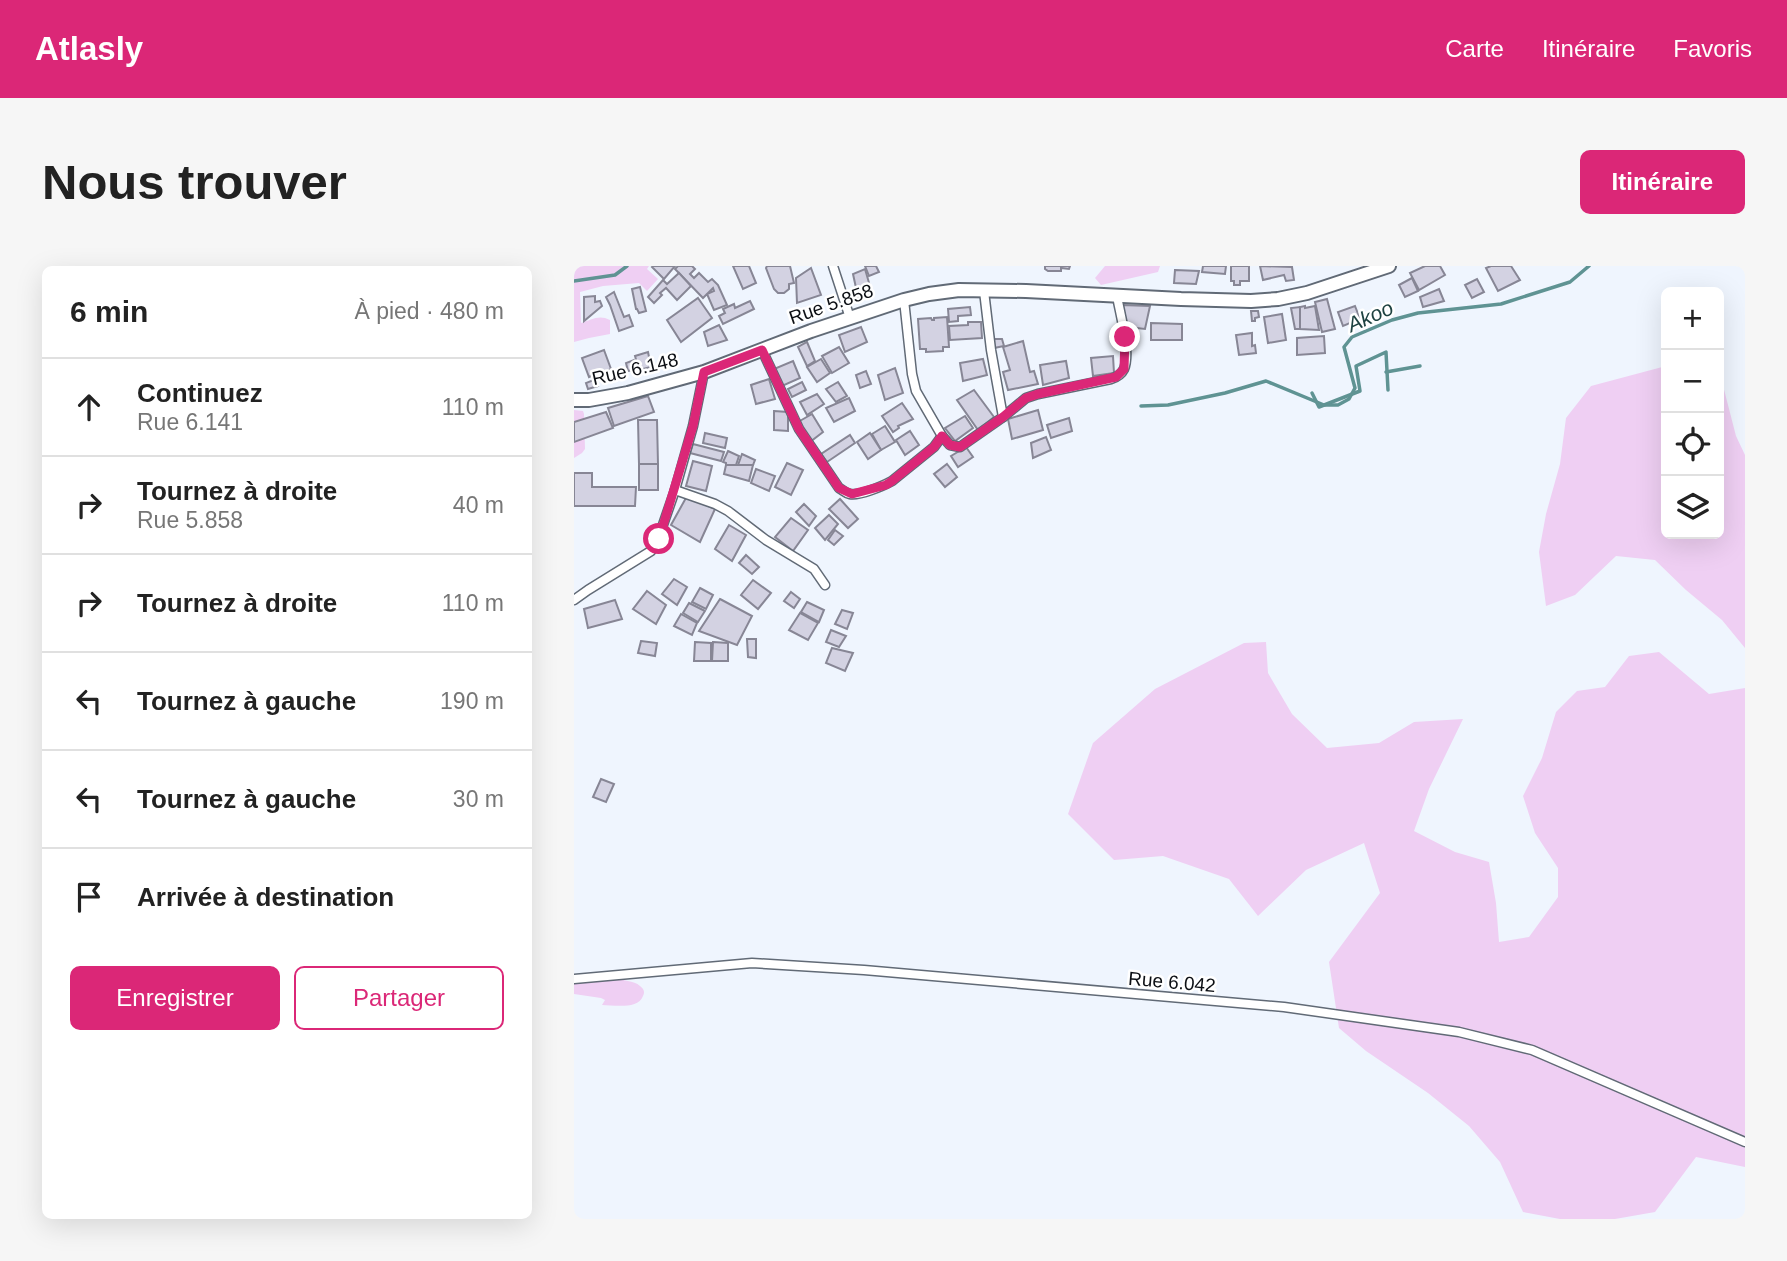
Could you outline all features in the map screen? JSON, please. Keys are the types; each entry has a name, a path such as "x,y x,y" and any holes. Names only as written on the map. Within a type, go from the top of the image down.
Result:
{"street":[{"path":"833,266 850,318"},
{"name":"Rue 5.858","path":"704,372 850,318 929,294 959,290 1240,301 1278,299 1307,293 1389,266"},
{"path":"984,291 1003,417"},
{"path":"904,300 916,391 942,436 950,445 960,447 1026,398 1111,379 1121,374 1125,363 1125,337 1117,296"},
{"path":"762,350 799,429 839,488 848,493 856,494 886,485 934,447 942,436"},
{"path":"574,600 651,551 659,539 693,426 704,372"},
{"name":"Rue 6.148","path":"574,400 628,393 704,372"},
{"path":"674,490 728,511 766,540 814,569 825,585"},
{"name":"Rue 6.042","path":"574,979 752,963 864,970 1297,1009 1459,1032 1532,1050 1745,1142"}],"shaded area":[{"path":"574,266 649,266 647,269 658,279 647,291 639,283 603,286 580,292 581,323 595,318 606,318 610,320 610,334 574,342"},
{"path":"1105,266 1160,266 1158,272 1101,285 1095,278"},
{"path":"1661,367 1661,539 1724,539 1724,389 1736,436 1745,455 1745,648 1722,620 1655,560 1616,556 1575,595 1546,606 1539,552 1546,514 1560,464 1566,418 1591,386"},
{"path":"574,410 583,411 584,414 585,449 574,458"},
{"path":"1266,642 1268,673 1292,714 1327,748 1379,743 1414,722 1463,719 1429,789 1414,831 1455,852 1489,862 1499,942 1529,937 1558,897 1558,868 1535,833 1523,796 1542,758 1556,712 1577,691 1605,687 1629,656 1659,652 1709,694 1745,688 1745,1167 1696,1157 1655,1212 1615,1219 1560,1219 1523,1212 1500,1162 1469,1126 1428,1093 1366,1051 1339,1028 1329,962 1380,893 1364,843 1306,870 1258,916 1229,879 1163,856 1114,860 1068,814 1093,743 1155,689 1244,643"},
{"path":"615,976 641,987 644,993 640,1000 625,1006 602,1005 605,1000 601,998 574,994 574,980"}],"building":[{"path":"653,266 675,266 664,279"},
{"path":"678,266 692,266 695,269 690,274 694,278 699,273 708,282 712,279 718,285 727,305 714,310 707,294 703,298 675,269"},
{"path":"733,266 749,266 756,283 743,289"},
{"path":"767,266 790,266 794,283 789,284 789,289 784,293 778,293 774,289"},
{"path":"865,266 876,266 879,272 869,276"},
{"path":"1045,266 1070,266 1069,269 1061,268 1061,271 1048,271"},
{"path":"1203,266 1226,266 1225,274 1202,272"},
{"path":"1231,266 1249,266 1249,281 1240,281 1240,285 1234,285 1234,281 1231,281"},
{"path":"1260,266 1292,267 1294,280 1286,281 1284,275 1263,280"},
{"path":"1425,266 1440,266 1445,275 1419,290 1410,273"},
{"path":"1511,266 1520,280 1498,291 1486,268"},
{"path":"811,268 821,295 797,303 796,278"},
{"path":"865,269 872,293 858,297 853,274"},
{"path":"1175,270 1199,271 1196,284 1174,283"},
{"path":"679,273 691,286 677,300 666,288 654,303 648,297 663,280 667,284"},
{"path":"1412,278 1418,291 1405,297 1399,285"},
{"path":"1477,279 1484,292 1472,298 1465,285"},
{"path":"640,287 646,311 639,313 632,289"},
{"path":"1439,289 1444,301 1423,307 1420,297"},
{"path":"614,292 624,317 629,315 633,326 619,331 606,297"},
{"path":"595,296 595,302 600,301 602,306 584,321 584,297"},
{"path":"698,298 712,318 681,342 667,320"},
{"path":"1327,299 1335,329 1322,332 1315,302"},
{"path":"750,301 754,309 723,324 719,316 725,313 723,309 734,304 735,308"},
{"path":"1122,305 1150,306 1145,329 1128,327"},
{"path":"1315,306 1319,330 1300,329 1300,307"},
{"path":"1355,306 1360,319 1343,326 1338,312"},
{"path":"970,307 971,315 958,316 958,321 949,322 948,309"},
{"path":"1300,307 1300,329 1295,329 1291,308"},
{"path":"1251,311 1258,311 1259,317 1255,318 1255,321 1252,321"},
{"path":"1282,314 1286,340 1268,343 1264,317"},
{"path":"947,317 949,347 943,347 943,351 926,352 926,349 920,349 918,319"},
{"path":"968,322 981,322 982,338 950,340 949,326 968,325"},
{"path":"1151,323 1182,324 1182,340 1151,340"},
{"path":"719,325 727,340 708,346 704,332"},
{"path":"861,327 867,342 845,352 839,335"},
{"path":"1252,333 1252,346 1255,345 1256,353 1239,355 1236,335"},
{"path":"1324,336 1325,353 1297,355 1297,338"},
{"path":"992,339 1002,339 1004,346 994,348"},
{"path":"1023,341 1030,372 1034,371 1038,384 1008,390 1003,372 1010,370 1003,347"},
{"path":"807,342 815,361 807,366 798,347"},
{"path":"839,347 849,363 832,373 822,356"},
{"path":"604,350 611,369 596,377 595,374 589,377 582,358"},
{"path":"648,352 651,367 639,370 635,356"},
{"path":"1113,356 1114,373 1093,376 1091,358"},
{"path":"821,359 830,373 817,382 807,367"},
{"path":"983,359 987,375 963,381 960,363"},
{"path":"634,360 637,369 628,371 626,363"},
{"path":"793,361 800,378 782,386 774,369"},
{"path":"1066,361 1069,378 1043,385 1040,365"},
{"path":"895,368 903,393 885,400 878,375"},
{"path":"866,371 871,384 860,388 856,375"},
{"path":"596,379 598,386 588,389 586,383"},
{"path":"769,379 775,399 756,404 751,385"},
{"path":"802,382 806,390 792,397 788,389"},
{"path":"838,382 847,396 836,402 826,389"},
{"path":"974,390 994,417 978,430 957,400"},
{"path":"817,394 824,404 807,415 800,402"},
{"path":"648,396 654,412 614,426 608,408"},
{"path":"849,398 855,411 834,422 826,408"},
{"path":"902,403 913,419 898,426 893,432 882,416"},
{"path":"1038,410 1043,430 1012,439 1008,419"},
{"path":"774,411 788,412 788,431 774,430"},
{"path":"606,412 613,428 574,442 574,422"},
{"path":"812,414 823,432 810,442 798,422"},
{"path":"965,416 973,428 955,441 945,428"},
{"path":"1069,418 1072,431 1051,438 1047,425"},
{"path":"638,420 657,420 658,464 639,464"},
{"path":"885,426 895,442 881,450 872,434"},
{"path":"910,431 919,445 905,455 896,440"},
{"path":"705,433 727,438 725,448 703,443"},
{"path":"870,433 881,450 868,459 857,442"},
{"path":"850,435 855,443 827,462 821,454"},
{"path":"1046,437 1051,450 1033,458 1031,443"},
{"path":"693,444 724,452 721,461 690,453"},
{"path":"966,447 973,457 958,467 951,456"},
{"path":"728,451 739,456 736,465 726,465 723,462"},
{"path":"742,454 755,460 753,465 738,465"},
{"path":"693,461 712,466 706,491 686,486"},
{"path":"787,463 803,470 791,495 775,487"},
{"path":"639,464 658,464 658,490 639,490"},
{"path":"947,464 957,477 945,487 934,474"},
{"path":"726,465 753,465 749,481 724,474"},
{"path":"756,469 775,476 769,491 751,483"},
{"path":"574,473 592,473 592,487 636,487 635,506 574,506"},
{"path":"687,496 715,509 700,542 671,525"},
{"path":"840,499 858,519 848,528 829,509"},
{"path":"804,504 816,516 809,526 796,512"},
{"path":"829,515 838,524 825,540 815,528"},
{"path":"791,518 808,530 793,551 775,537"},
{"path":"729,525 746,535 732,561 715,549"},
{"path":"835,530 843,536 834,545 828,540"},
{"path":"746,555 759,567 752,574 739,563"},
{"path":"674,579 687,587 677,605 662,594"},
{"path":"753,580 771,593 758,609 741,595"},
{"path":"700,588 713,595 706,609 692,602"},
{"path":"647,591 666,605 656,624 633,609"},
{"path":"791,592 800,599 794,608 784,601"},
{"path":"720,599 752,616 737,645 699,631"},
{"path":"615,600 622,619 588,628 584,609"},
{"path":"807,602 824,610 819,622 801,612"},
{"path":"689,603 705,611 698,622 683,613"},
{"path":"842,610 853,613 847,629 835,624"},
{"path":"800,613 818,623 808,640 789,630"},
{"path":"681,614 697,623 692,635 674,626"},
{"path":"831,630 846,636 839,647 826,642"},
{"path":"747,639 756,639 756,658 748,657"},
{"path":"641,641 657,643 655,656 638,653"},
{"path":"695,642 711,643 711,661 694,661"},
{"path":"713,642 728,643 728,661 712,661"},
{"path":"832,648 853,653 845,671 826,663"},
{"path":"601,779 614,784 606,802 593,797"}],"waterway":[{"path":"574,281 615,275 627,266"},
{"name":"Akoo","path":"1141,406 1168,405 1266,381 1324,405 1338,405 1349,399 1355,388 1344,347 1352,337 1392,320 1418,313 1501,304 1570,282 1589,266"},
{"path":"1312,393 1319,407 1360,391 1356,366 1386,352 1388,390"},
{"path":"1386,372 1420,366"}],"route":[{"path":"659,539 693,426 704,372 762,350 799,429 839,488 856,494 892,481 934,447 942,436 950,445 960,447 1026,398 1116,377 1124,369 1125,337"}]}
